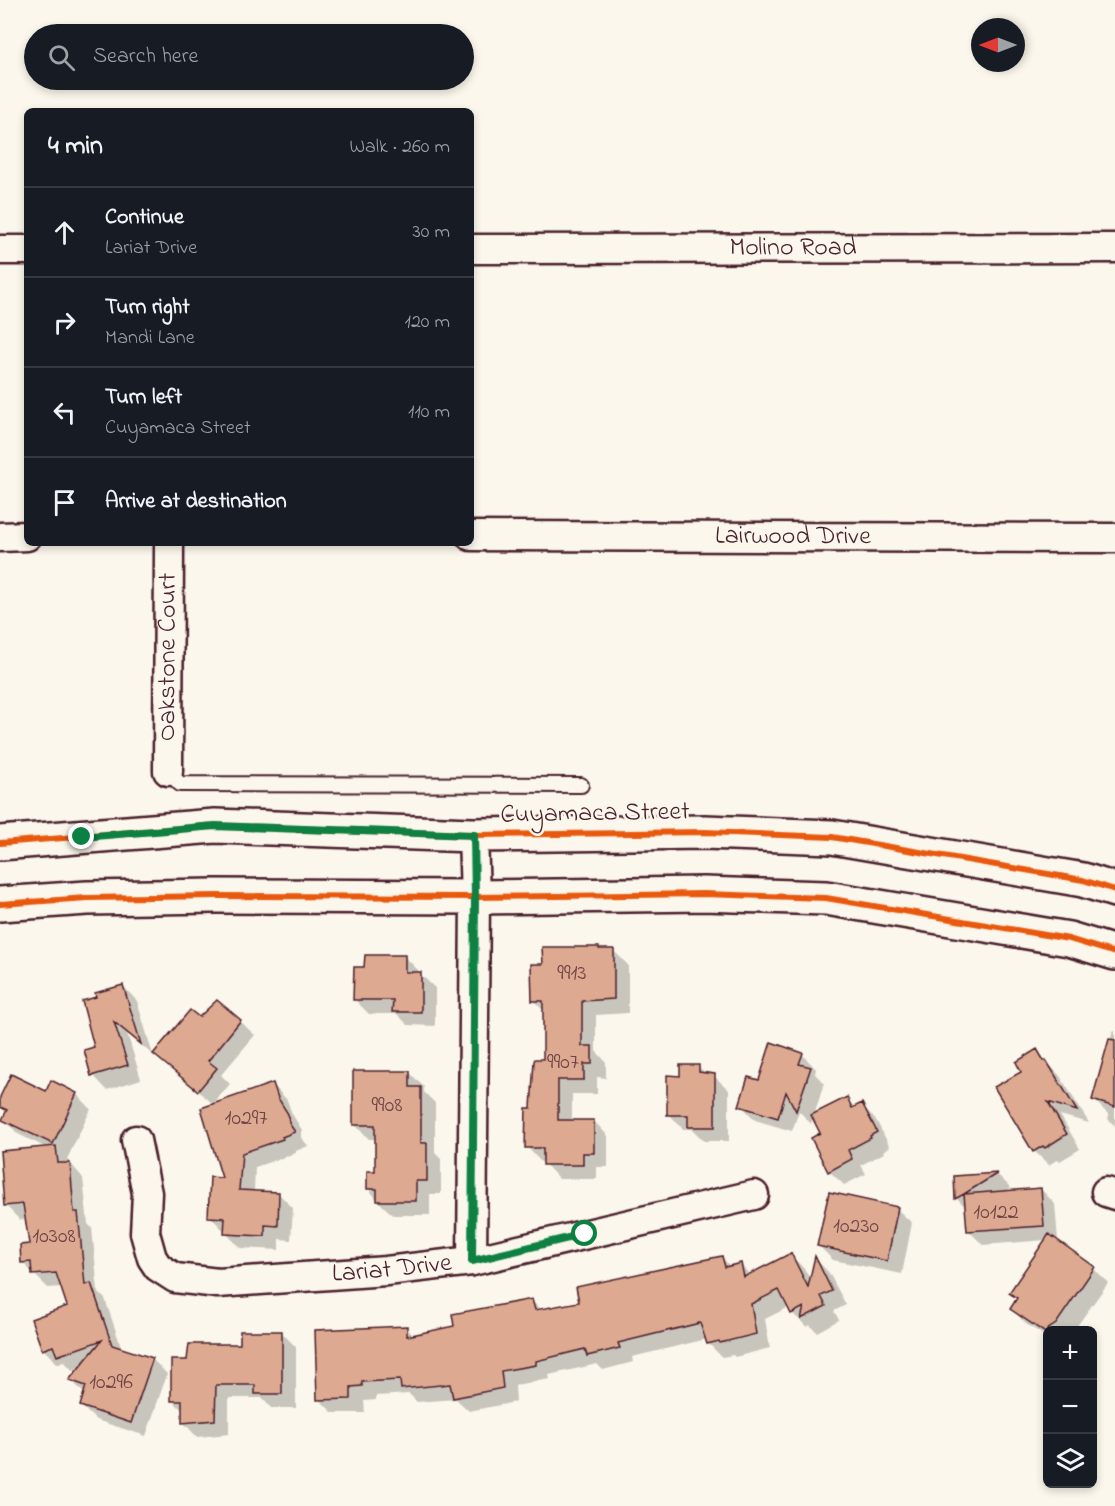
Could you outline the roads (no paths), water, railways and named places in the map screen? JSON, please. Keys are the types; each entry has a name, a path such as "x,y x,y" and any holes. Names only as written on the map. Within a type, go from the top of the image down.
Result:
{"main road":[{"name":"Cuyamaca Street","path":"0,843 215,826 474,835 705,832 832,837 1083,880 1115,890"},
{"path":"0,904 87,898 204,896 475,897 704,894 826,898 1069,939 1115,953"}],"street":[{"name":"Molino Road","path":"474,249 1115,248"},
{"path":"0,250 24,250"},
{"path":"0,537 24,536"},
{"name":"Lairwood Drive","path":"474,536 1115,538"},
{"name":"Oakstone Court","path":"168,771 169,546"},
{"path":"472,1261 474,835"},
{"name":"Lariat Drive","path":"136,1140 147,1193 145,1233 152,1258 158,1268 175,1278 218,1283 386,1271 472,1261 754,1195"}],"lane":[{"path":"168,771 180,784 581,785"}]}
